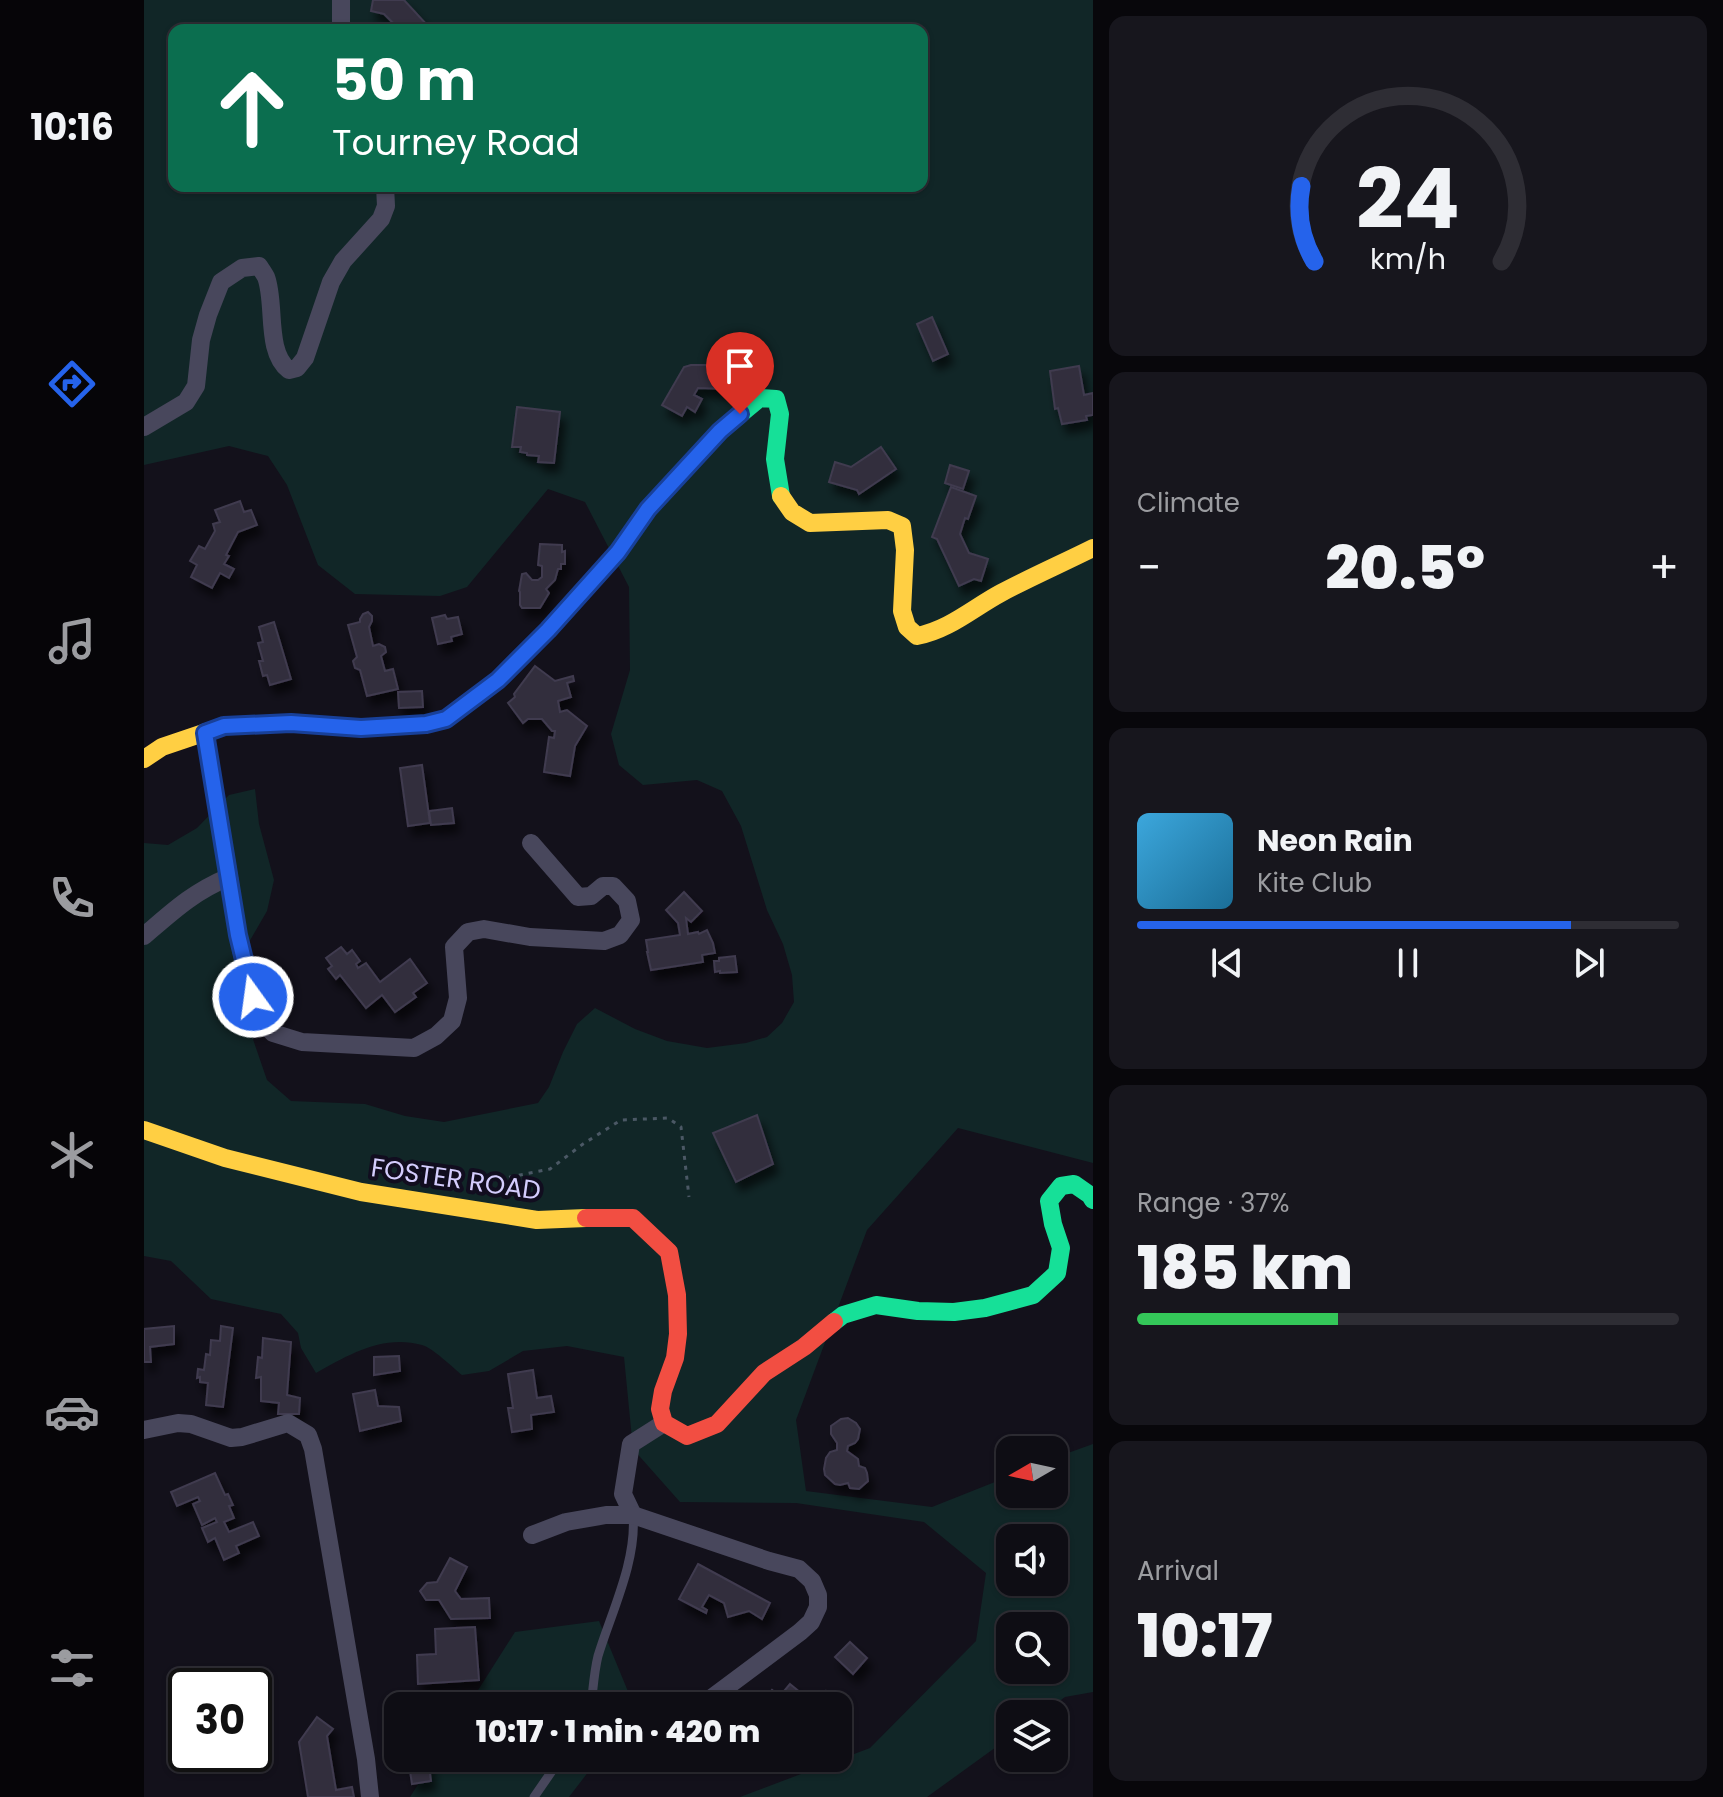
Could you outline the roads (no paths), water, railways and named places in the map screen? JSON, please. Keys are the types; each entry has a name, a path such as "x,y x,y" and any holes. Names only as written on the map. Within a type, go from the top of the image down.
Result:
{"street":[{"path":"341,0 341,24"},
{"path":"144,427 186,402 196,386 201,340 215,295 221,282 242,268 259,266 266,278 276,350 281,364 289,370 297,368 305,358 331,282 343,261 381,219 386,206 385,192"},
{"path":"144,759 162,747 224,726 291,723 361,728 426,724 446,719 498,680 548,630 618,552 648,509 720,431 760,398 776,399 780,414 775,459 781,496 792,512 810,523 888,520 902,526 905,550 902,611 907,627 917,636 953,623 999,594 1093,548"},
{"path":"205,733 249,986 258,1015 273,1033 302,1042 414,1048 436,1036 452,1021 458,998 454,947 468,932 484,929 530,937 604,941 620,935 631,920 627,901 613,886 603,886 591,896 578,897 531,843"},
{"path":"144,936 185,900 229,877"},
{"name":"FOSTER ROAD","path":"144,1130 225,1158 361,1192 537,1220 633,1218 669,1252 677,1295 675,1358 660,1409 664,1423"},
{"path":"633,1515 623,1494 631,1444 664,1423 687,1436 717,1424 764,1373 804,1347 843,1315 876,1305 954,1312 985,1308 1033,1295 1057,1273 1061,1248 1049,1201 1061,1186 1074,1184 1093,1200"},
{"path":"144,1430 178,1423 191,1424 231,1438 288,1423 308,1435 313,1449 370,1797"},
{"path":"532,1535 566,1522 606,1515 633,1515 799,1569 812,1581 818,1595 818,1607 811,1622 719,1692"}],"lane":[{"path":"593,1692 597,1659 621,1590 635,1533 633,1515"},
{"path":"534,1797 551,1772"}]}
